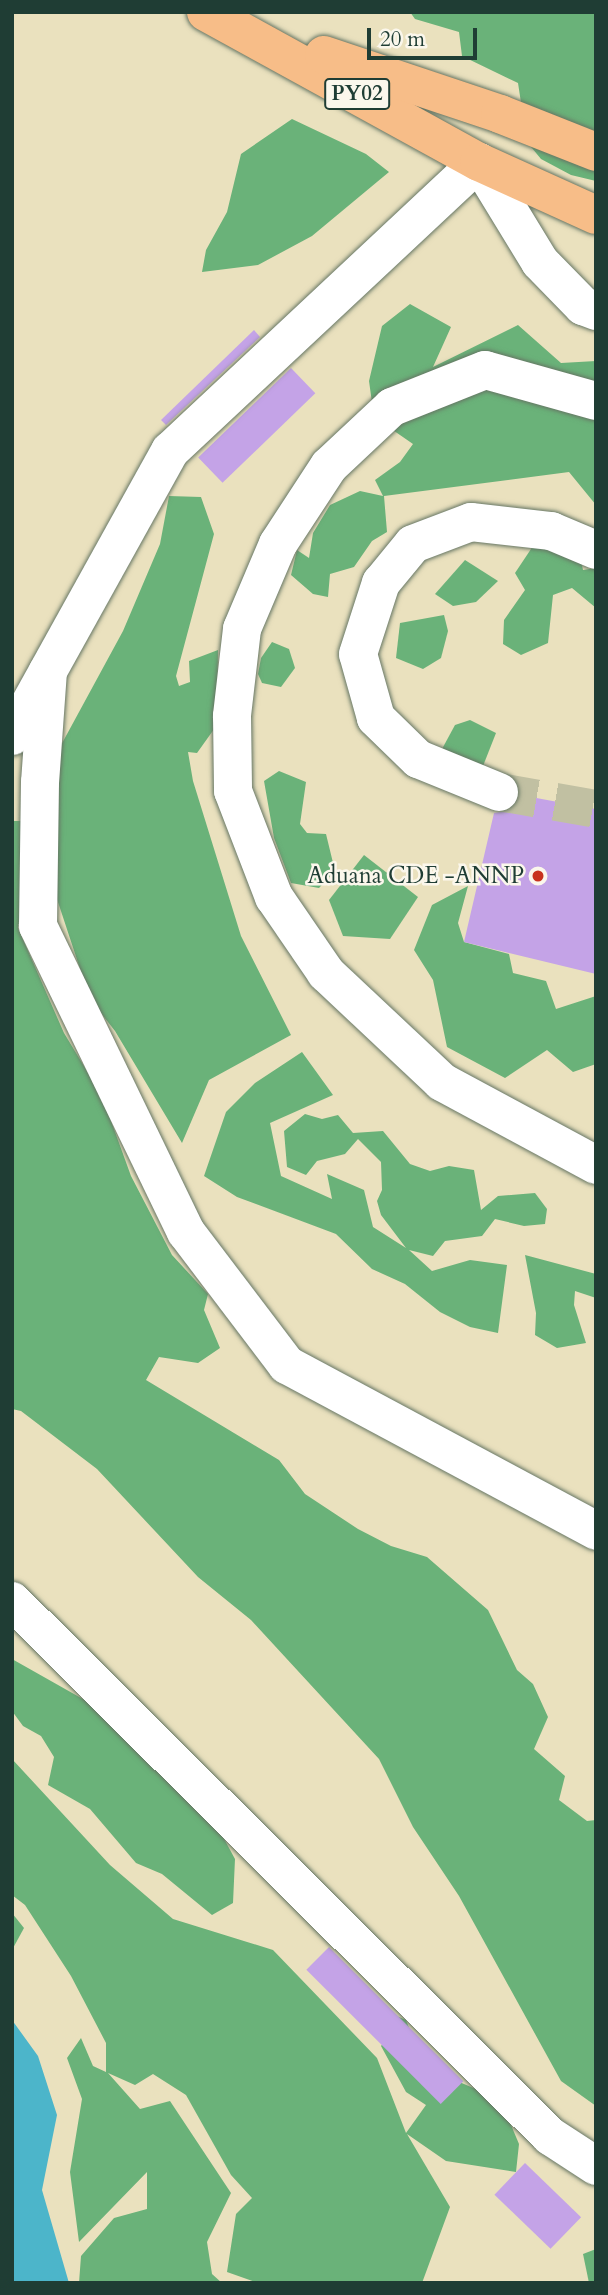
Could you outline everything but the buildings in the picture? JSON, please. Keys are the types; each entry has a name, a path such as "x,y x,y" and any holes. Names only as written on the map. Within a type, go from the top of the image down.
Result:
{"highway":[{"name":"PY02","path":"221,19 500,114 596,152"},
{"name":"PY02","path":"221,19 479,162 596,215"}],"lane":[{"path":"12,736 170,451 479,162 540,262 583,306 596,312"},
{"path":"596,401 485,370 393,407 329,466 278,544 242,629 232,716 233,791 274,897 326,973 442,1082 596,1165"},
{"path":"499,792 418,759 376,718 358,654 381,583 413,544 471,522 551,531 596,550"},
{"path":"48,671 40,782 38,926 186,1232 287,1365 596,1531"},
{"path":"12,1601 550,2136 596,2166"}],"green space":[{"path":"410,12 596,12 596,181 571,175 541,159 527,142 518,83 462,56 459,32 415,19"},
{"path":"292,119 366,154 389,172 312,236 258,265 202,272 206,250 227,212 241,154"},
{"path":"410,304 451,327 433,367 518,325 561,363 596,361 596,505 569,472 384,496 387,532 372,541 354,567 330,574 328,597 313,594 291,575 297,550 309,558 313,533 330,505 360,491 383,496 375,480 400,462 413,444 374,417 369,381 382,326"},
{"path":"169,496 201,497 214,534 176,676 179,686 190,682 189,661 218,650 217,725 197,753 188,752 193,781 241,936 291,1035 209,1080 182,1143 115,1031 90,999 56,896 60,747 123,631 160,544"},
{"path":"577,542 583,570 596,568 596,608 572,588 553,595 548,643 521,655 503,644 504,620 525,590 515,573 533,546"},
{"path":"465,560 498,581 476,602 453,606 435,594"},
{"path":"444,615 448,631 441,658 423,669 396,658 400,623"},
{"path":"272,642 289,649 295,668 281,687 262,683 258,674 261,658"},
{"path":"470,720 496,733 483,766 442,749 455,725"},
{"path":"279,771 306,782 300,824 307,833 326,834 335,871 319,888 291,883 274,838 264,781"},
{"path":"12,821 29,821 28,879 18,928 64,1033 102,1096 131,1176 172,1255 208,1294 204,1310 220,1348 198,1363 159,1357 146,1380 279,1460 305,1494 358,1529 391,1546 427,1557 488,1610 517,1670 533,1684 548,1717 534,1749 565,1776 559,1800 587,1821 596,1820 596,2106 561,2081 459,1896 413,1827 379,1759 251,1620 198,1577 97,1469 21,1411 12,1409"},
{"path":"364,855 418,897 390,939 343,936 329,900"},
{"path":"468,886 458,923 464,942 509,954 513,973 546,981 556,1009 596,996 596,1064 573,1072 547,1050 505,1078 447,1047 433,980 414,950 432,905"},
{"path":"302,1052 333,1095 270,1123 281,1176 332,1199 327,1174 364,1190 373,1227 406,1248 381,1215 377,1201 382,1190 381,1162 358,1139 345,1154 317,1161 306,1175 287,1167 284,1131 305,1114 322,1119 338,1115 353,1133 383,1131 410,1164 430,1171 449,1166 474,1170 481,1210 498,1196 535,1193 547,1209 545,1224 524,1226 495,1219 482,1236 445,1241 433,1256 409,1250 432,1271 470,1260 507,1265 498,1333 470,1327 440,1312 405,1284 372,1269 336,1234 237,1197 204,1176 226,1112 255,1083"},
{"path":"525,1255 596,1274 596,1298 575,1291 574,1305 586,1343 557,1348 535,1335 536,1313"},
{"path":"12,1659 97,1707 222,1835 235,1859 233,1903 212,1915 162,1874 136,1863 90,1809 48,1785 54,1757 41,1736 23,1726 12,1711"},
{"path":"12,1759 110,1865 173,1919 273,1950 377,2058 406,2133 426,2105 406,2092 381,2046 394,2028 380,2009 406,2020 415,2043 443,2075 485,2093 506,2113 519,2144 516,2172 446,2161 407,2134 450,2207 422,2283 258,2283 227,2272 236,2214 252,2198 231,2175 186,2095 153,2074 135,2085 108,2073 140,2109 170,2101 231,2193 207,2242 212,2274 222,2283 79,2283 81,2256 114,2218 147,2209 147,2172 79,2242 70,2172 82,2099 67,2058 81,2038 93,2066 106,2072 106,2043 71,1976 25,1905 12,1895"},
{"path":"12,1913 24,1928 12,1950"},
{"path":"596,2249 596,2283 589,2283 583,2254"}],"water":[{"path":"12,2020 38,2056 57,2115 42,2190 69,2283 12,2283"}],"tunnel":[{"path":"499,792 596,809"}],"place":[{"name":"Aduana CDE -ANNP","path":"538,876"}]}
